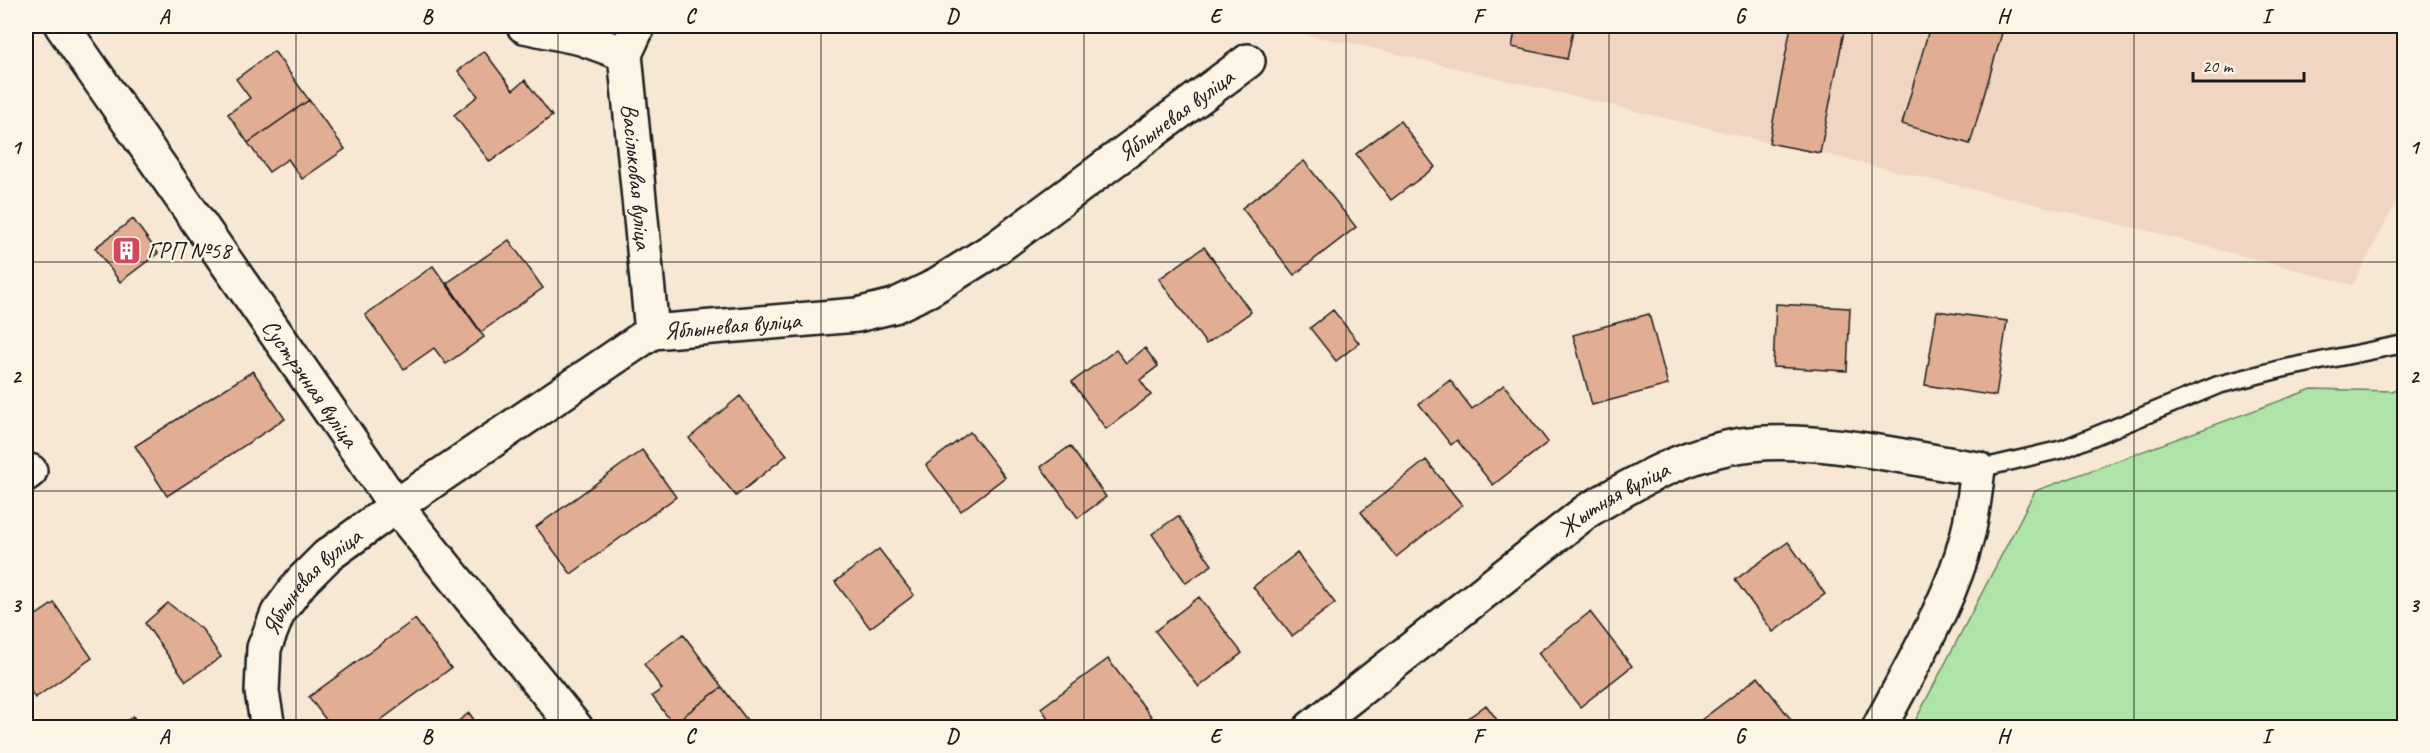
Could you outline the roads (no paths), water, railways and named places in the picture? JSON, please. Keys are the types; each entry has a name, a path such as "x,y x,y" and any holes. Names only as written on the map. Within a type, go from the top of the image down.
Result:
{"street":[{"name":"Сустрэчная вуліца","path":"62,26 396,506 576,728"},
{"path":"524,26 581,38 632,40"},
{"name":"Васільковая вуліца","path":"632,40 652,332"},
{"name":"Яблыневая вуліца","path":"268,728 262,692 264,648 278,613 301,582 327,556 396,506 652,332 857,315 894,306 930,289 996,248 1248,61"},
{"name":"Жытняя вуліца","path":"1311,728 1587,511 1633,484 1673,465 1751,444 1793,443 1836,447 1978,469"},
{"path":"1879,728 1946,598 1968,535 1978,469"}],"lane":[{"path":"1978,469 2063,449 2218,385 2281,369 2404,344"}],"place":[{"name":"ГРП №58","path":"126,250"}]}
